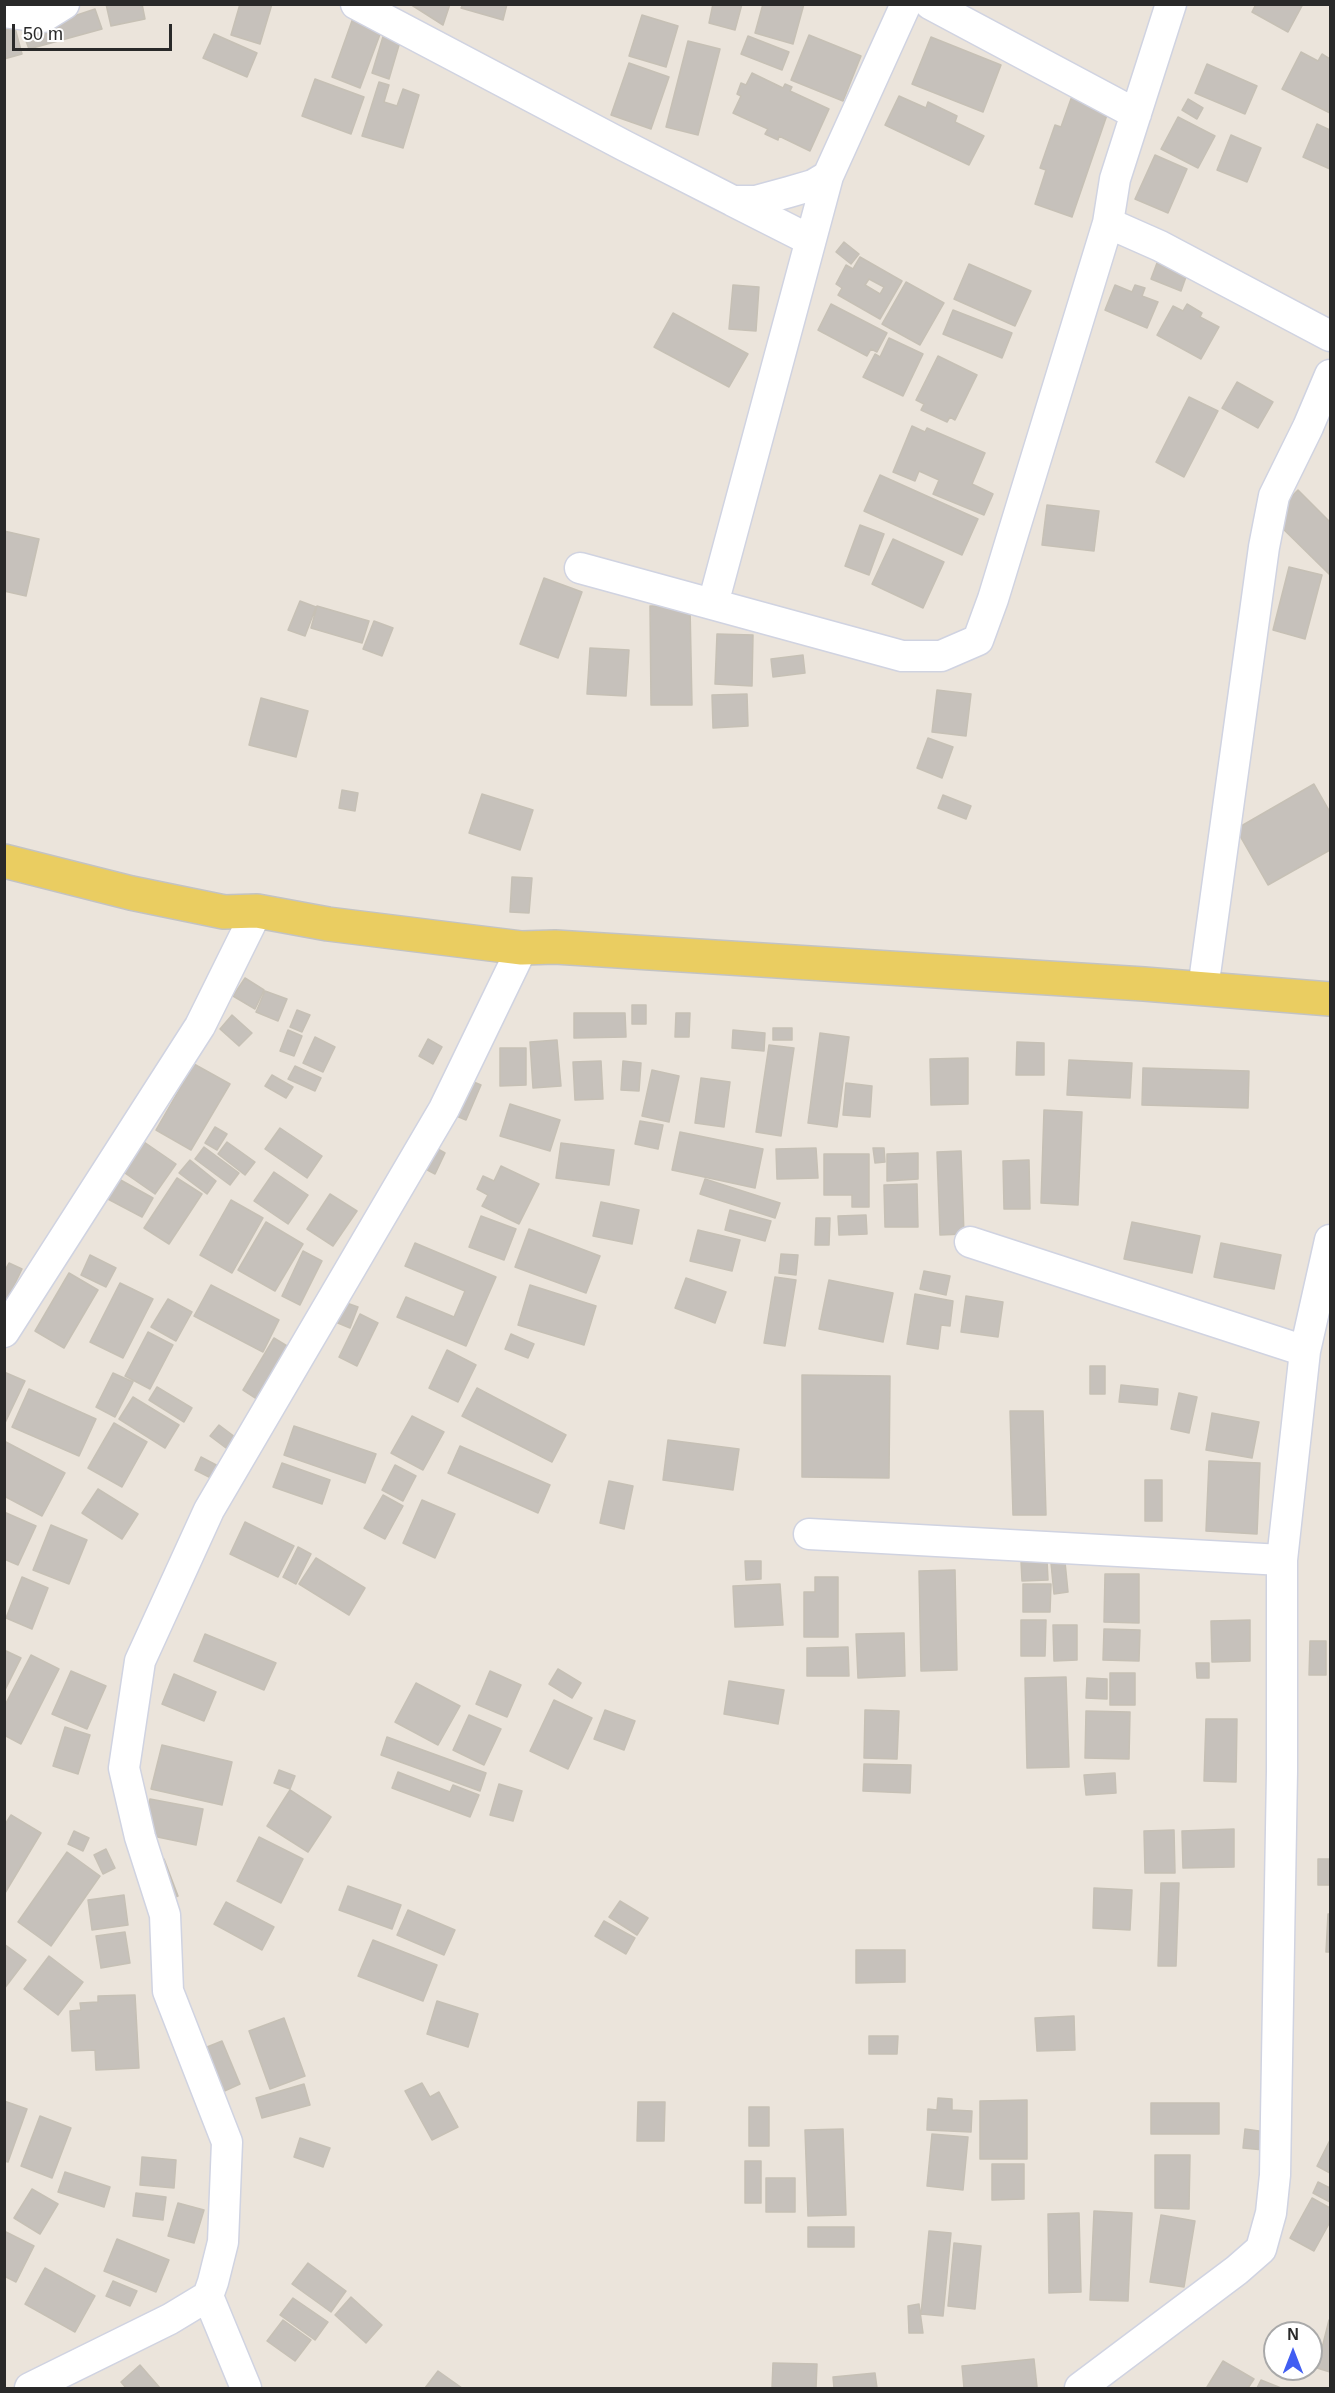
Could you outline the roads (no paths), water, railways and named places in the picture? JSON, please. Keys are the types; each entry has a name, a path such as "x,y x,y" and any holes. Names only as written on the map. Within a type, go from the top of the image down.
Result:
{"main road":[{"path":"4,861 131,893 224,912 257,911 328,924 522,948 555,947 1330,999"}],"street":[{"path":"4,12 43,17 64,4"},
{"path":"356,4 625,146 810,240"},
{"path":"714,604 828,177 906,4"},
{"path":"930,4 1136,114"},
{"path":"580,568 902,656 941,656 978,640 993,599 1108,223 1114,179 1171,4"},
{"path":"733,201 756,201 813,185 828,177"},
{"path":"1108,223 1160,246 1330,336"},
{"path":"1203,989 1264,547 1274,496 1308,427 1330,375"},
{"path":"4,1332 200,1026 257,911"},
{"path":"30,2388 170,2319 208,2296 213,2282 223,2242 227,2142 168,1991 165,1915 140,1837 124,1768 140,1661 209,1510 444,1109 522,948"},
{"path":"1080,2388 1262,2249 1271,2213 1275,2175 1282,1759 1282,1560 1305,1351 1330,1240"},
{"path":"970,1242 1305,1351"},
{"path":"809,1534 1282,1560"},
{"path":"208,2296 246,2388"}]}
